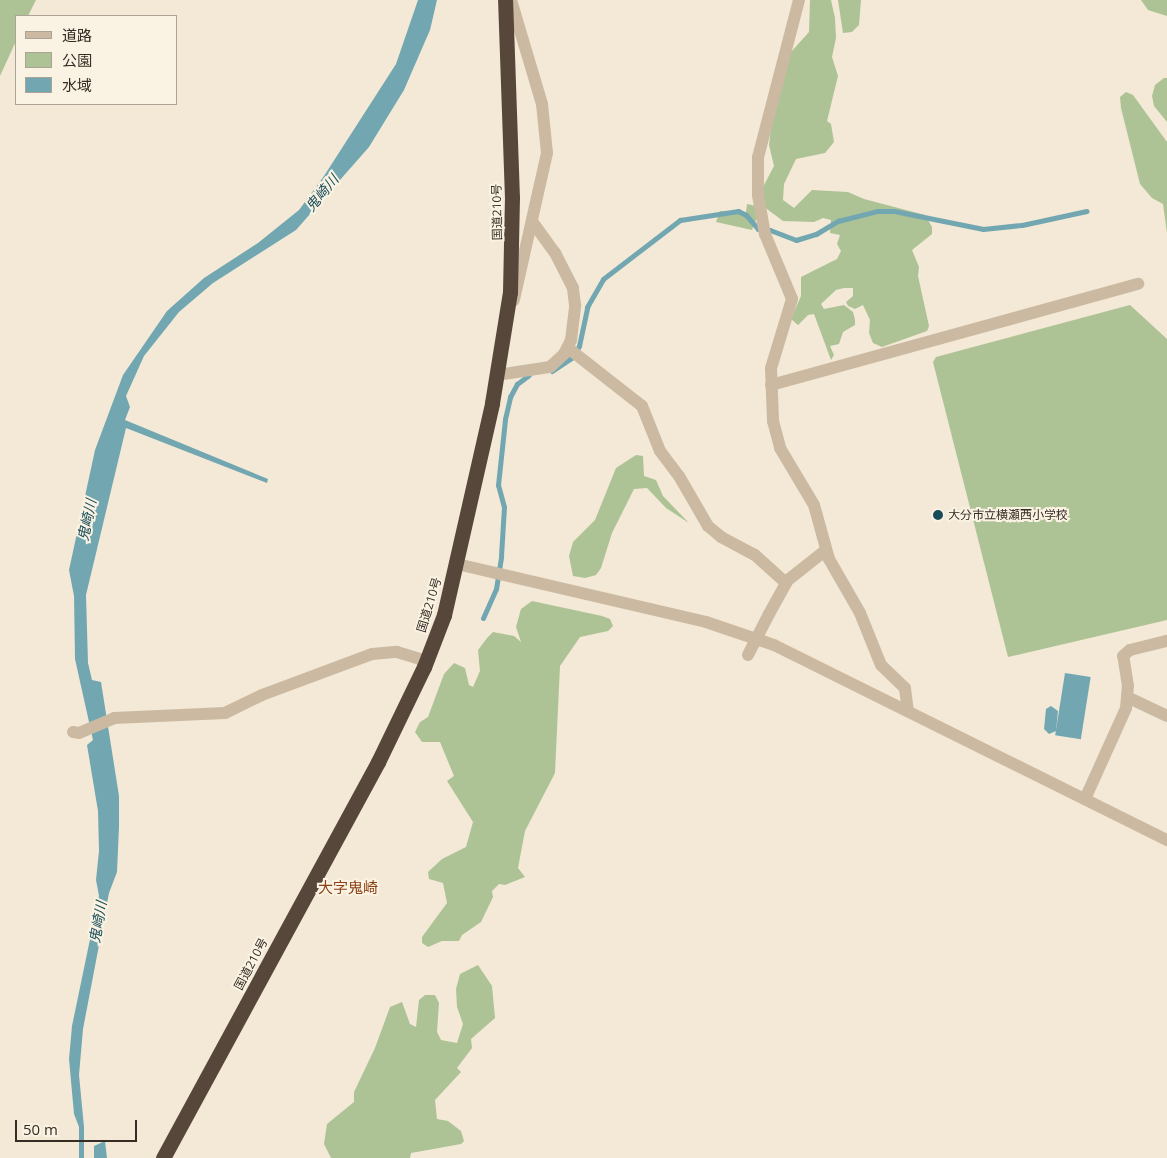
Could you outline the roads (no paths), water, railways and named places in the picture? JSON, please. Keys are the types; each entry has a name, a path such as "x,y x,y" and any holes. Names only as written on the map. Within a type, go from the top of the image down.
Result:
{"highway":[{"name":"国道210号","path":"163,1158 378,762 427,661 444,615 457,564 504,341 510,292 512,234 506,0"}],"street":[{"path":"504,341 546,165 545,116 511,0"},
{"path":"799,0 758,157 758,195 763,227 792,298 771,368 773,421 780,448 809,495 826,550 860,613 882,666 905,688 908,711"},
{"path":"497,375 550,367 568,348 575,310 573,288 555,253 533,223"},
{"path":"771,386 1138,284"},
{"path":"568,348 642,406 660,452 679,476 708,526 721,537 755,556 786,583"},
{"path":"748,655 786,583 826,550"},
{"path":"457,564 734,630 818,665 1167,840"},
{"path":"1085,799 1124,713 1128,697 1125,654 1167,641"},
{"path":"76,732 110,719 225,713 262,694 372,654 397,652 427,661"},
{"path":"1128,697 1167,716"}],"water":[{"name":"鬼崎川","path":"418,0 437,0 430,30 404,90 369,147 296,230 213,283 179,312 144,356 126,396 130,407 125,420 268,479 267,483 126,428 86,595 88,663 92,680 101,682 119,796 119,827 117,872 109,893 83,1029 79,1075 84,1127 84,1158 79,1158 79,1127 74,1114 69,1059 72,1026 99,896 96,880 99,851 98,811 87,745 93,740 75,659 74,596 69,570 95,450 123,375 167,311 204,278 258,243 299,210 324,176 396,64"},
{"path":"1065,673 1091,677 1081,739 1055,735"},
{"path":"1051,706 1058,711 1056,731 1049,734 1044,729 1046,709"},
{"path":"105,1141 107,1158 94,1158 94,1146"}],"waterway":[{"path":"552,371 571,358 579,346 587,307 603,279 680,220 738,211 746,215 758,229 770,230 796,240 816,234 838,221 877,211 894,211 983,229 1022,225 1087,211"},
{"path":"483,618 496,589 501,556 504,507 498,485 505,419 510,397 517,384 529,375"}],"place":[{"name":"大分市立横瀬西小学校","path":"938,515"}],"district":[{"name":"大字鬼崎","path":"348,888"}]}
